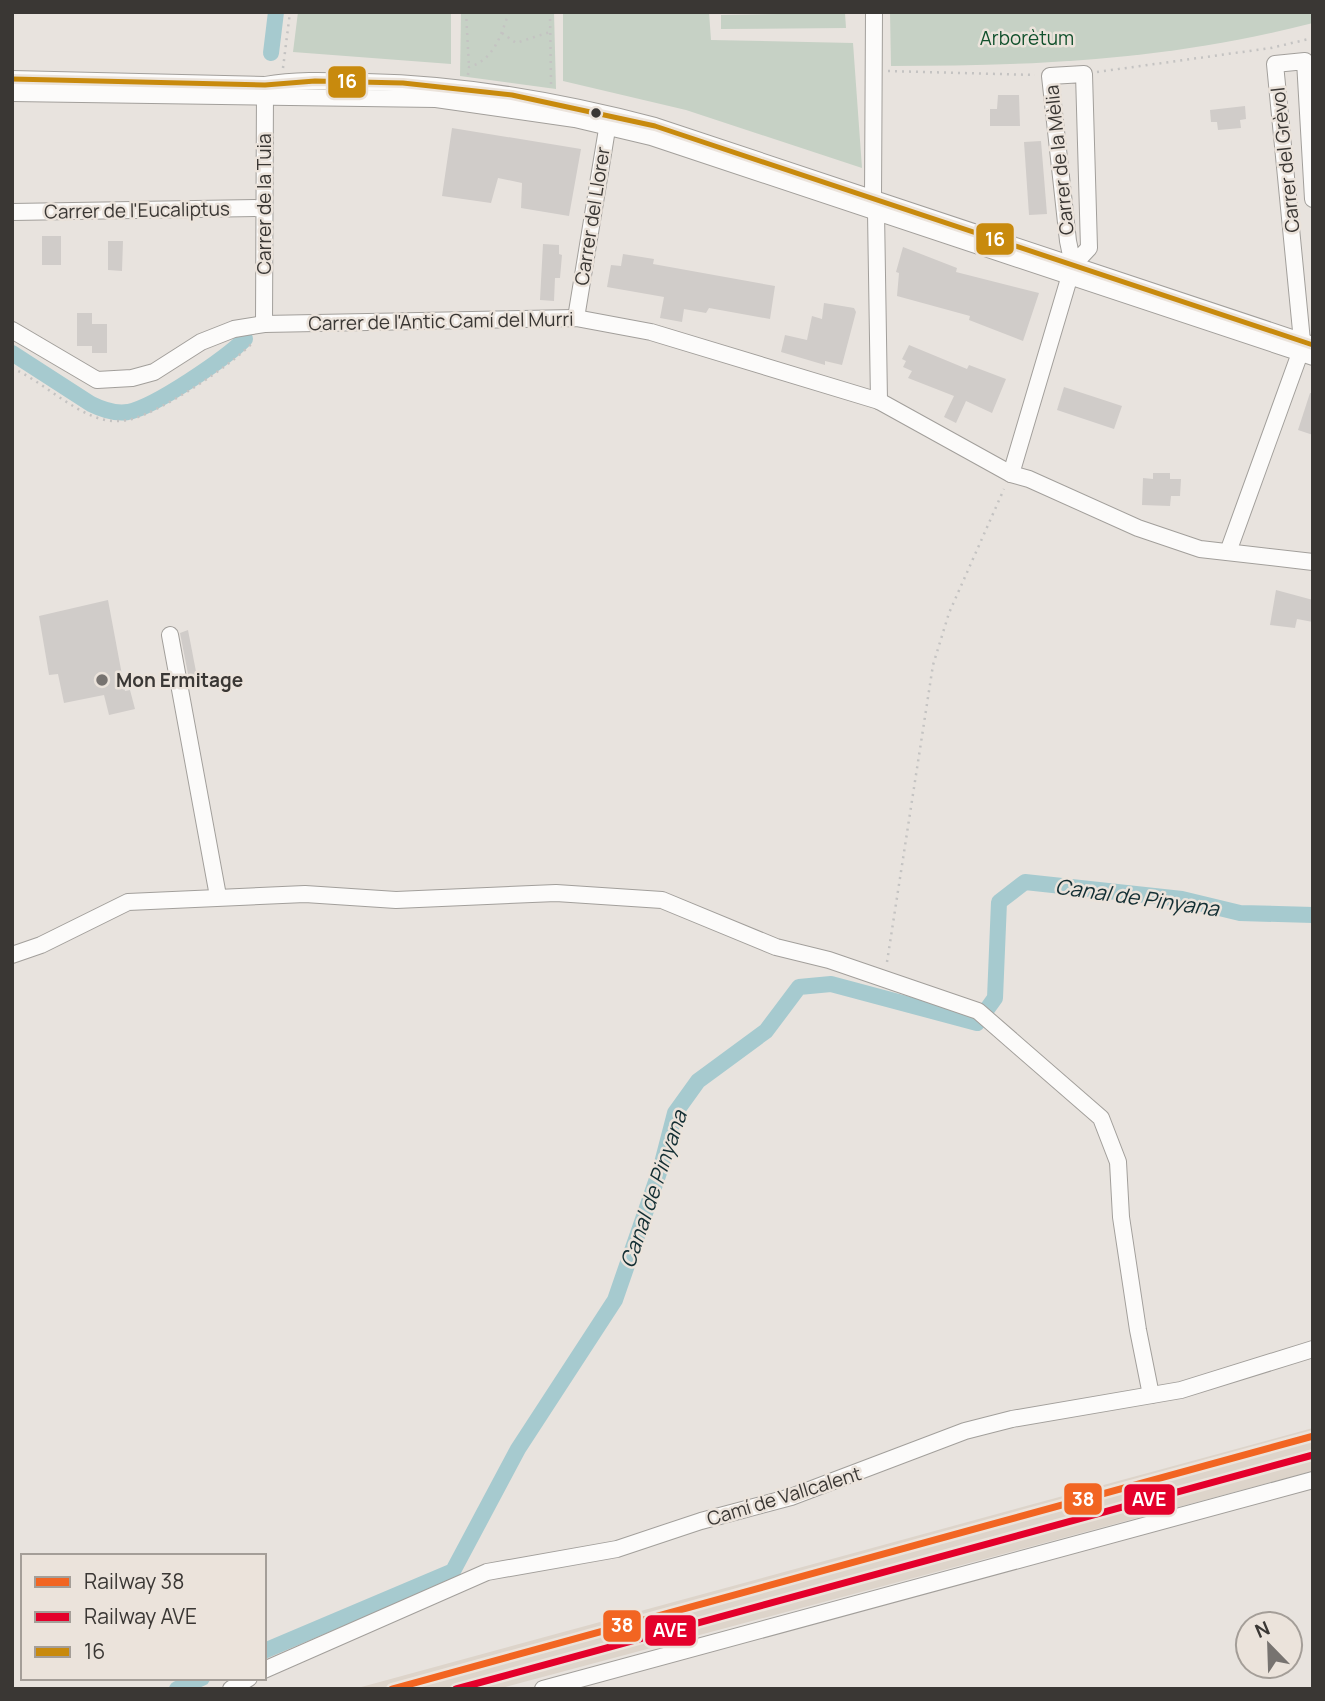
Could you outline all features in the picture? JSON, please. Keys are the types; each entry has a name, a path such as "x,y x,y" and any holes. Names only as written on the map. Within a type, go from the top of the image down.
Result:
{"street":[{"path":"874,12 879,401"},
{"name":"Carrer del Grèvol","path":"1228,552 1308,345 1275,64 1305,61 1313,199"},
{"name":"Carrer de la Mèlia","path":"1010,474 1072,271 1089,248 1084,74 1050,76 1072,271"},
{"path":"12,79 265,91 299,95 436,99 608,120"},
{"path":"12,93 265,91 282,82 299,80 429,83 468,87 608,120 651,137 875,205 1072,271 1308,345"},
{"name":"Carrer de la Tuia","path":"264,324 262,208 265,91"},
{"name":"Carrer del Llorer","path":"576,318 608,120"},
{"name":"Carrer de l'Eucaliptus","path":"12,212 262,208"},
{"name":"Carrer de l'Antic Camí del Murri","path":"12,330 97,380 131,378 153,372 201,342 234,329 264,324 576,318 651,332 879,401 1010,474 1029,479 1138,528 1200,549 1313,562"},
{"path":"170,635 218,897"},
{"path":"12,955 41,945 128,902 305,894 396,900 556,893 662,900 776,947 884,979 984,1015 1101,1118 1118,1162 1121,1217 1138,1331 1152,1395"},
{"name":"Camí de Vallcalent","path":"266,1669 487,1572 617,1549 701,1521 791,1497 965,1432 1012,1419 1181,1390 1313,1349"},
{"path":"543,1689 1313,1480"}],"path":[{"path":"282,82 290,12"},
{"path":"466,12 468,87"},
{"path":"468,67 481,64 502,33 509,12"},
{"path":"550,12 551,84"},
{"path":"502,33 516,43 550,32"},
{"path":"1084,74 1271,48 1313,38"},
{"path":"874,70 1050,76"},
{"path":"884,979 933,665 949,613 1010,474"}],"shaded area":[{"path":"1313,1428 1313,1471 498,1689 354,1689"}],"green space":[{"path":"298,12 451,12 451,64 293,52"},
{"path":"461,12 554,12 556,89 460,76"},
{"path":"563,12 709,12 711,40 853,43 862,168 686,110 563,81"},
{"name":"Arborètum","path":"890,12 1313,12 1313,23 1155,53 1051,62 891,66"},
{"path":"845,13 846,28 721,29 721,15"}],"building":[{"path":"998,95 1019,95 1020,126 990,126 990,109 997,109"},
{"path":"1245,106 1246,119 1240,120 1241,128 1218,130 1217,122 1211,122 1210,110"},
{"path":"452,128 581,149 569,216 521,208 522,183 498,178 491,203 442,196"},
{"path":"1041,141 1047,214 1029,215 1024,142"},
{"path":"42,236 61,236 61,265 42,265"},
{"path":"108,241 123,241 122,271 108,270"},
{"path":"543,244 559,245 559,254 562,255 560,278 555,278 554,301 540,300"},
{"path":"903,247 957,268 956,272 1039,293 1023,341 969,320 970,316 897,296 899,273 896,272"},
{"path":"623,254 654,259 653,264 775,286 770,319 709,308 706,313 684,309 682,322 660,318 664,297 607,287 611,265 621,266"},
{"path":"824,303 854,308 856,312 842,365 825,361 825,365 781,352 785,335 807,340 812,316 822,319"},
{"path":"77,313 92,313 92,324 107,324 107,353 92,353 92,346 77,346"},
{"path":"909,345 967,369 969,365 1006,379 992,413 966,401 956,423 944,417 954,396 908,378 912,371 903,367 906,361 902,359"},
{"path":"1064,387 1122,406 1114,429 1057,410"},
{"path":"1310,393 1313,393 1313,435 1298,430"},
{"path":"1153,473 1170,473 1170,479 1181,479 1180,496 1171,496 1170,506 1142,505 1143,478 1153,479"},
{"path":"1276,590 1313,600 1313,622 1297,619 1295,628 1270,625"},
{"path":"108,600 125,691 130,690 135,709 109,715 104,695 64,703 58,674 49,675 39,616"},
{"path":"188,630 198,682 190,684 180,633"}],"waterway":[{"name":"Canal de Pinyana","path":"271,53 276,12"},
{"name":"Canal de Pinyana","path":"12,353 91,404 109,411 128,412 172,392 245,339"},
{"name":"Canal de Pinyana","path":"266,1650 453,1571 518,1449 615,1300 661,1167 675,1113 698,1081 766,1031 799,987 831,984 977,1023 995,998 999,902 1025,882 1182,899 1240,913 1313,915"},
{"name":"Canal de Pinyana","path":"177,1689 197,1680"}],"rail line":[{"name":"38","path":"392,1689 1313,1436"},
{"name":"AVE","path":"456,1689 1313,1455"}],"transit line":[{"name":"16","path":"12,79 265,85 315,81 403,83 512,95 655,126 1313,345"}],"place":[{"name":"Mon Ermitage","path":"102,680"}]}
